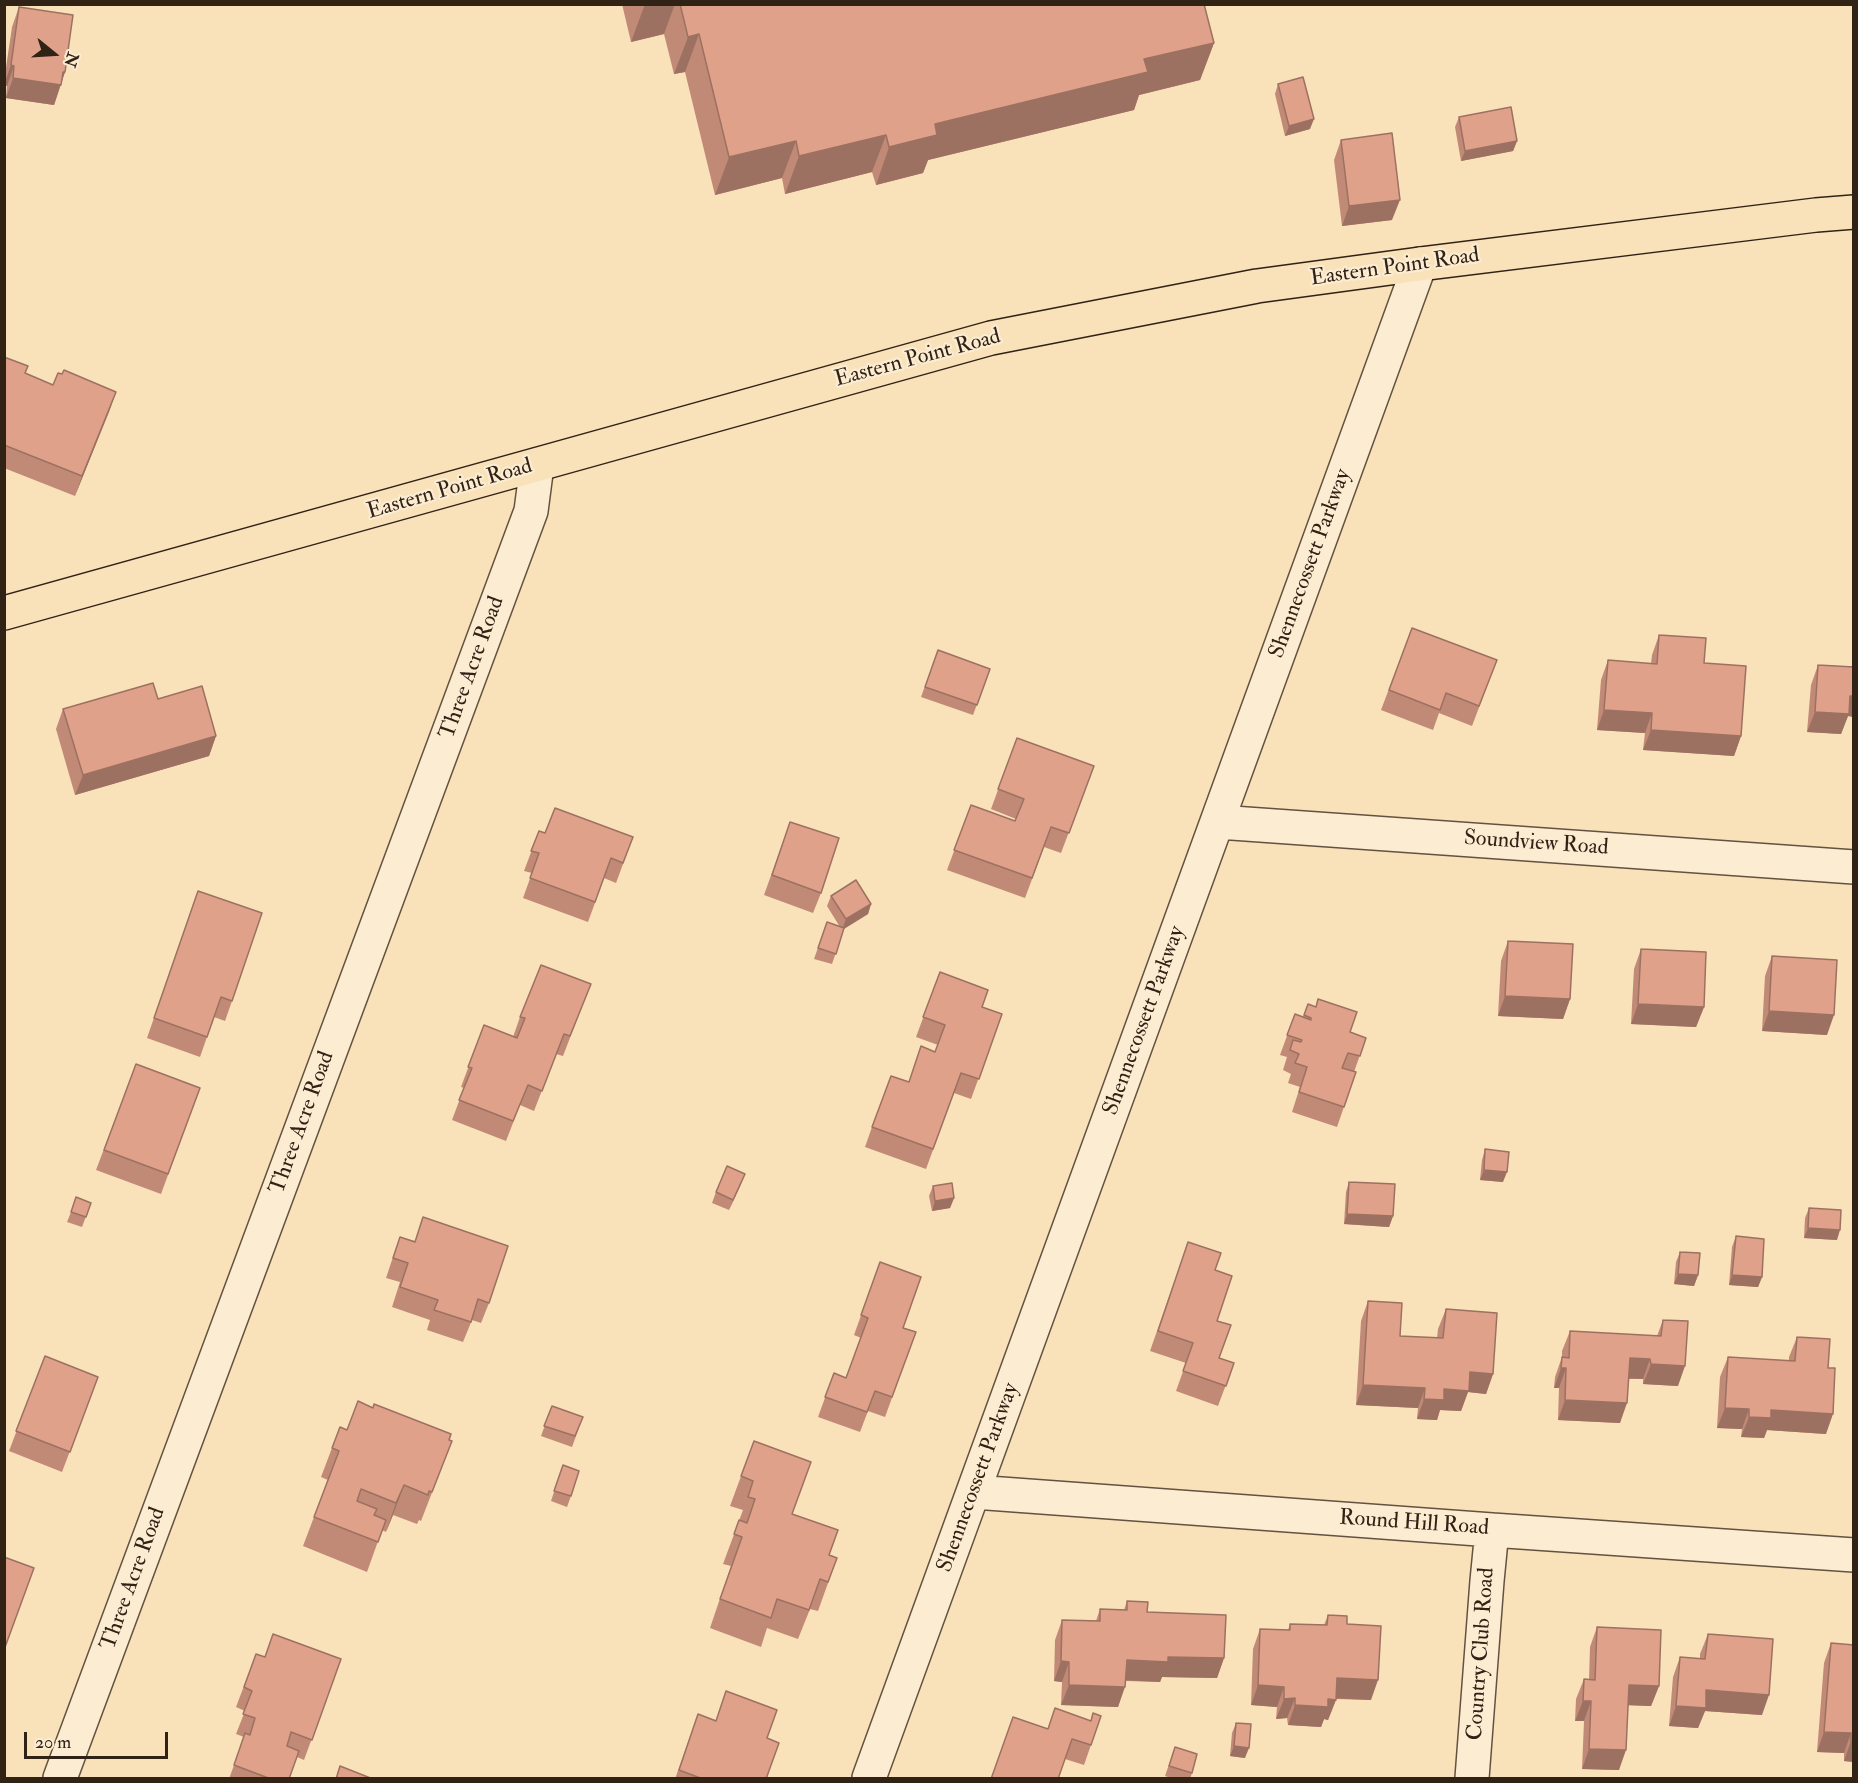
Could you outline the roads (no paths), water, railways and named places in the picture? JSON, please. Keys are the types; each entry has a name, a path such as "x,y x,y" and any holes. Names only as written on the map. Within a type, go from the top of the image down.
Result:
{"main road":[{"name":"Eastern Point Road","path":"4,613 991,338 1257,286 1854,212"}],"street":[{"name":"Shennecossett Parkway","path":"869,1779 1420,264"},
{"name":"Three Acre Road","path":"60,1779 531,511 537,465"},
{"name":"Soundview Road","path":"1218,822 1854,867"},
{"name":"Round Hill Road","path":"974,1492 1854,1554"},
{"name":"Country Club Road","path":"1472,1779 1492,1530"}]}
